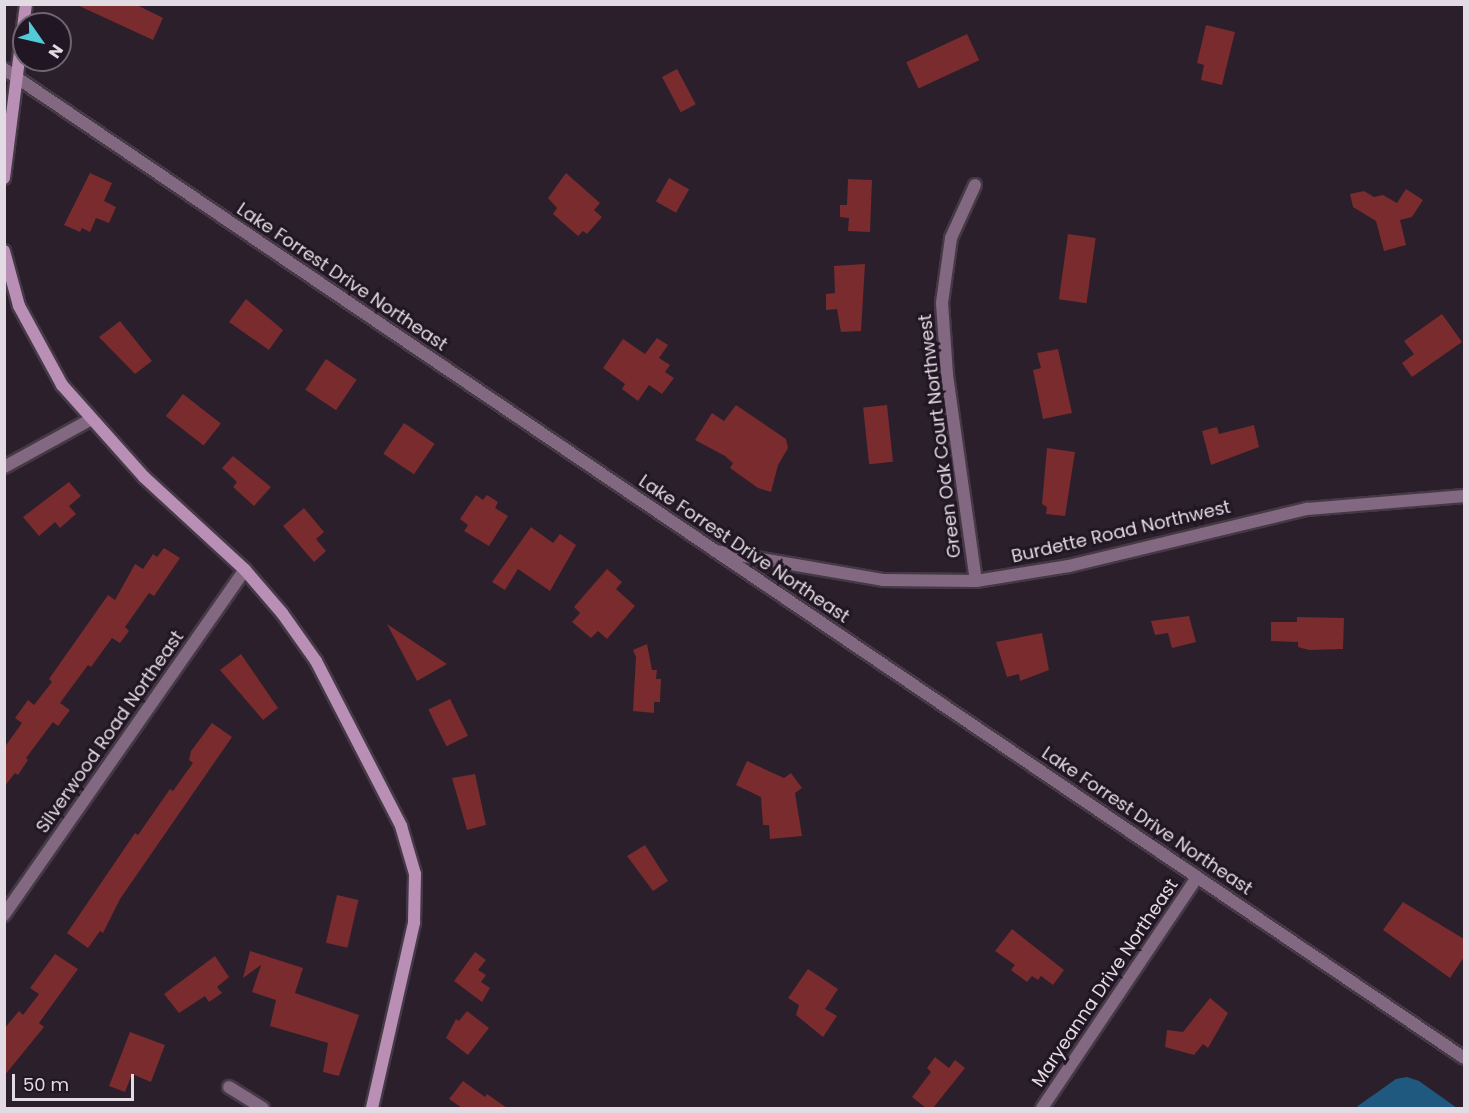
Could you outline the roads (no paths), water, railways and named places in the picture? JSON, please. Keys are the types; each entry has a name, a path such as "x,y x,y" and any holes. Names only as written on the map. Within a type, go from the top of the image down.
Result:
{"main road":[{"path":"4,178 26,4"},
{"path":"4,251 20,306 38,347 90,420 144,477 245,570 316,662 410,849 416,899 414,923 372,1108"}],"street":[{"name":"Lake Forrest Drive Northeast","path":"4,69 1464,1058"},
{"name":"Green Oak Court Northwest","path":"975,185 951,238 942,303 947,375 976,581"},
{"path":"4,467 90,420"},
{"name":"Burdette Road Northwest","path":"714,551 883,580 976,581 1069,566 1307,508 1464,496"},
{"name":"Silverwood Road Northeast","path":"4,915 245,570"},
{"name":"Maryeanna Drive Northeast","path":"1042,1108 1197,877"},
{"path":"230,1087 263,1108"}],"water":[{"path":"1407,1077 1419,1081 1457,1108 1355,1108 1396,1079"}]}
